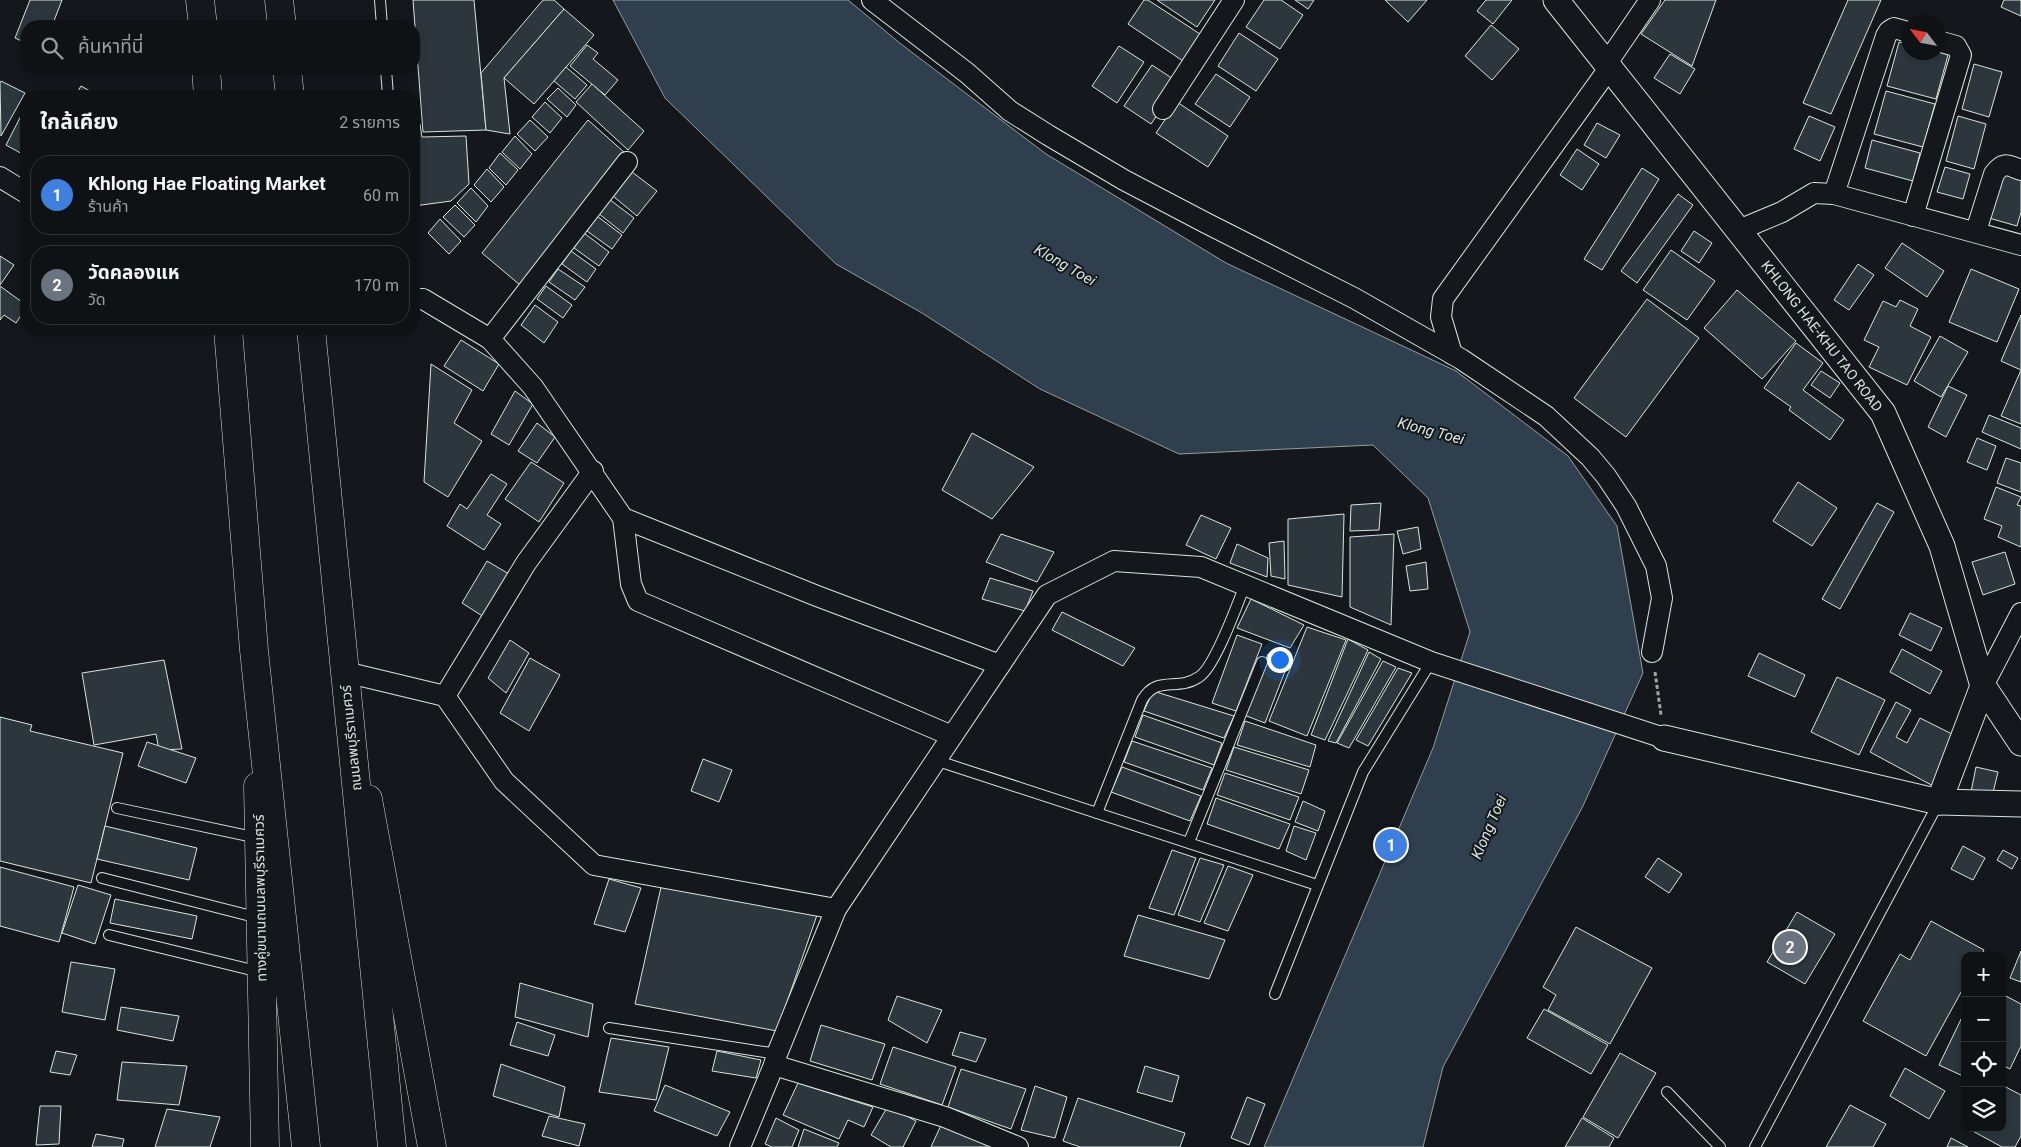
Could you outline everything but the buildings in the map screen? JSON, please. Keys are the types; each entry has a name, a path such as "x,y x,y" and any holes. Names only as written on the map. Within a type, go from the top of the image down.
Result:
{"main road":[{"path":"200,0 202,20"},
{"path":"279,0 281,20"},
{"path":"206,75 208,90"},
{"path":"288,75 289,90"},
{"path":"228,335 254,650 306,1147"},
{"name":"ถนนลพบุรีราเมศวร์","path":"312,335 392,1147"},
{"name":"ทางคู่ขนานถนนลพบุรีราเมศวร์","path":"254,650 265,1147"},
{"path":"345,672 432,1147"}],"street":[{"path":"872,0 967,73 1010,111 1048,136 1124,180 1354,298 1452,354 1546,416 1590,457 1616,491 1645,541 1656,566 1662,598 1652,652"},
{"path":"1163,109 1234,0"},
{"name":"KHLONG HAE-KHU TAO ROAD","path":"1556,0 1883,413 1942,546 1983,686 2021,743"},
{"path":"1452,354 1441,317 1443,299 1609,65 1650,0"},
{"path":"1834,194 1886,36 1891,29 1901,30"},
{"path":"1913,216 1961,55 1956,46 1946,43"},
{"path":"490,339 627,162"},
{"path":"1976,231 1994,174 1999,167 2006,165 2021,170"},
{"path":"0,177 20,189"},
{"path":"1739,230 1782,212 1814,193 1834,194 1976,231 2021,245"},
{"path":"420,299 490,339 533,387 623,518 631,584 638,600 952,736"},
{"path":"445,696 534,550 592,471"},
{"path":"623,518 817,596 1000,665"},
{"path":"740,1147 836,909 1047,595 1114,561 1201,567 1431,662 1664,738 1939,802 2021,804"},
{"path":"1939,802 1983,686 2021,614"},
{"path":"345,672 445,696 504,781 594,865 836,909"},
{"path":"776,1059 945,1117 1018,1147"}],"lane":[{"path":"380,0 382,20"},
{"path":"386,75 388,90"},
{"path":"1097,813 1142,700 1148,691 1160,685 1181,684 1200,677 1213,659 1245,585"},
{"path":"1189,842 1262,662"},
{"path":"1275,994 1363,772 1431,662"},
{"path":"935,760 1317,885"},
{"path":"1755,1147 1939,802"},
{"path":"117,808 259,839"},
{"path":"102,878 260,918"},
{"path":"109,935 261,972"},
{"path":"609,1028 776,1059"},
{"path":"1667,1092 1720,1147"}],"path":[{"path":"1652,652 1664,738"}],"water":[{"name":"Klong Toei","path":"613,0 848,0 901,44 1046,154 1226,263 1456,371 1568,456 1617,526 1643,673 1583,806 1443,1067 1423,1147 1264,1147 1433,748 1470,632 1428,498 1373,445 1179,454 1040,389 922,313 836,264 665,98"}],"place":[{"name":"Khlong Hae Floating Market","path":"1391,845"},
{"name":"วัดคลองแห","path":"1790,947"}]}
